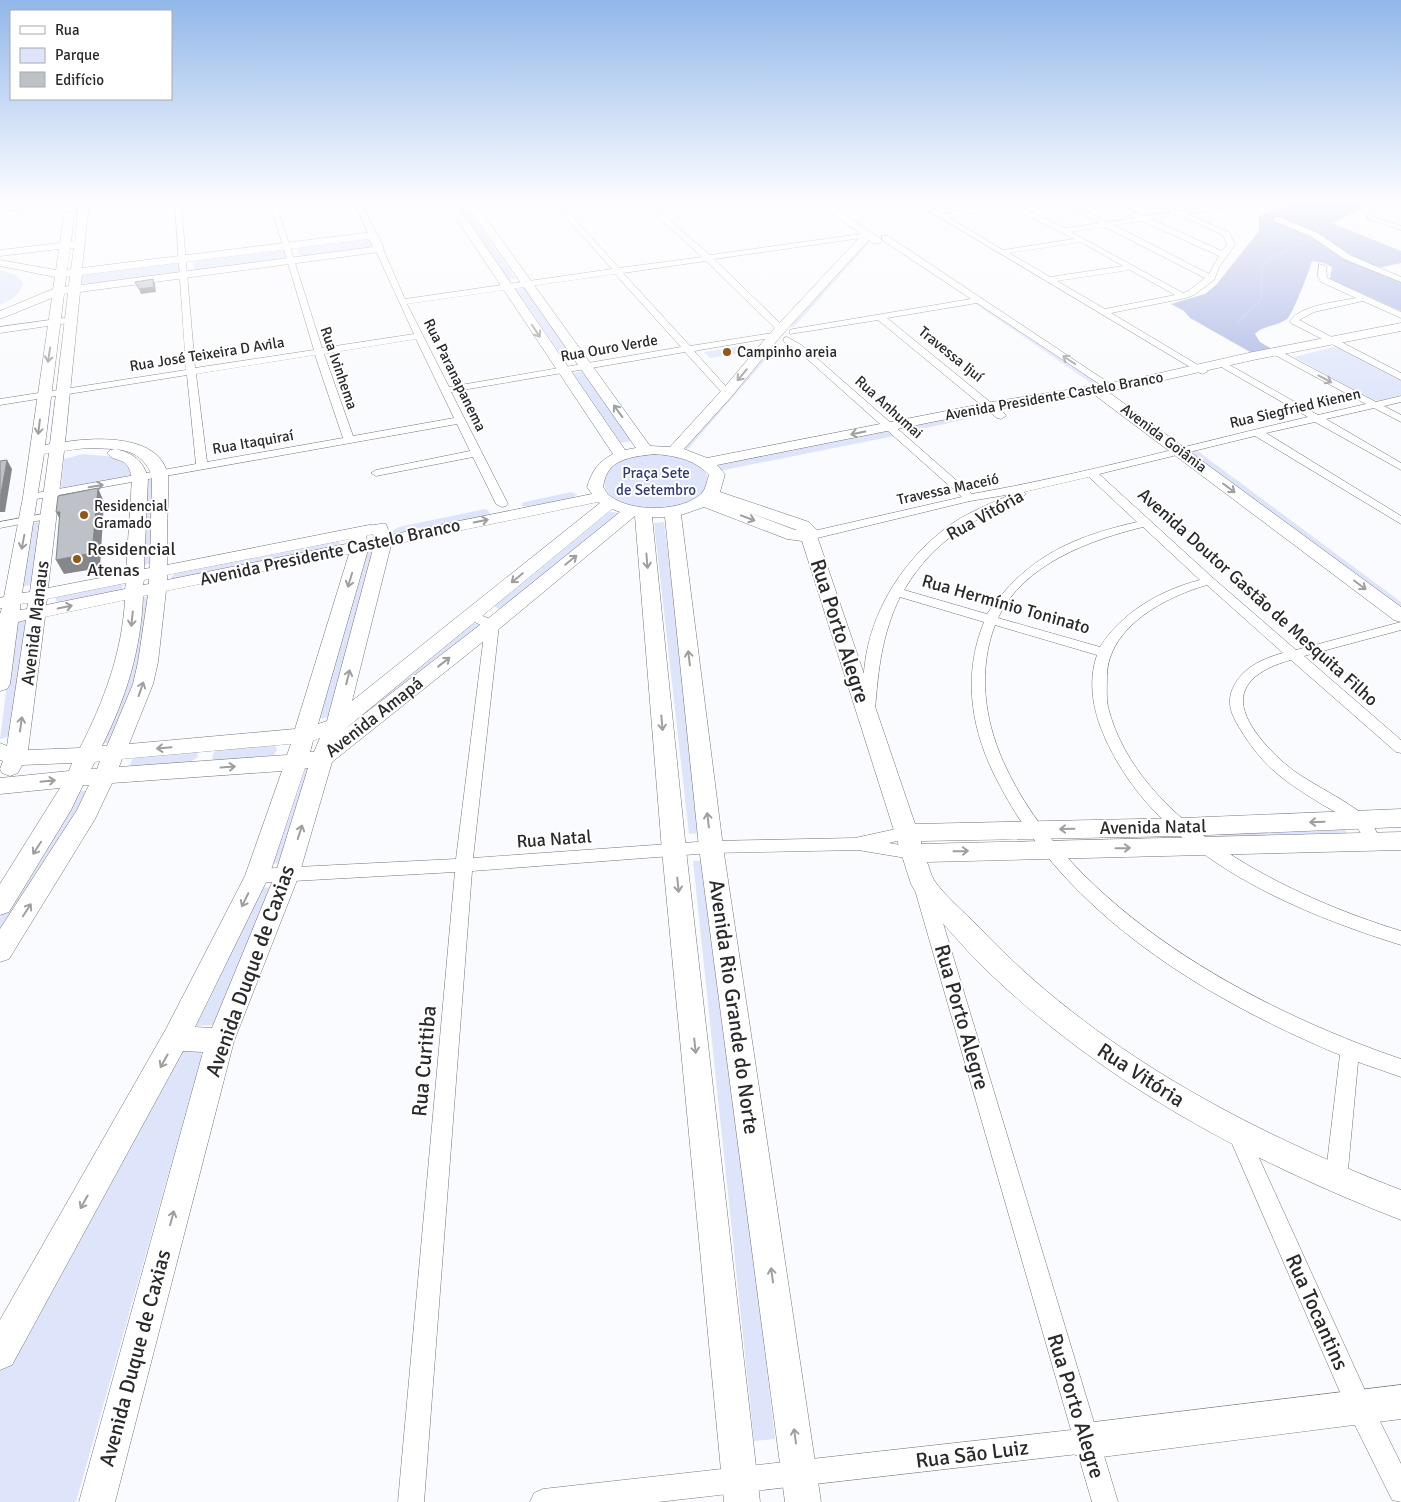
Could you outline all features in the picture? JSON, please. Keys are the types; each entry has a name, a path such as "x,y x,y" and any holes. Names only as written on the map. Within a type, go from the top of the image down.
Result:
{"street":[{"path":"14,273 23,278 44,273"},
{"path":"46,454 43,395 60,273"},
{"path":"46,454 62,392 76,288 76,273"},
{"path":"0,315 58,291 192,273"},
{"name":"Rua Ivinhema","path":"294,273 318,352 349,440"},
{"name":"Rua Paranapanema","path":"389,273 504,510"},
{"path":"499,273 562,370 622,456"},
{"path":"520,273 646,451"},
{"path":"402,302 604,273"},
{"path":"620,273 727,393"},
{"name":"Rua Anhumai","path":"723,273 782,335 800,348 970,498"},
{"path":"681,453 727,393 841,273"},
{"name":"Avenida Goiânia","path":"928,273 968,302 1107,391"},
{"name":"Avenida Goiânia","path":"936,273 979,300 1401,600"},
{"path":"1037,273 1201,370"},
{"path":"1049,280 1093,273"},
{"path":"1142,273 1183,296"},
{"path":"1201,273 1211,278"},
{"path":"1104,312 1183,296 1197,289 1211,278 1213,273"},
{"path":"1322,273 1324,280 1401,315"},
{"path":"1385,273 1401,280"},
{"path":"185,274 191,372 202,467"},
{"path":"3,307 23,278"},
{"path":"1365,298 1311,310 1294,319 1294,321 1401,377"},
{"name":"Rua Ouro Verde","path":"446,390 686,348 782,335 979,300"},
{"name":"Travessa Ijuí","path":"881,318 997,411"},
{"path":"0,330 72,320"},
{"name":"Avenida Presidente Castelo Branco","path":"1201,370 1398,330"},
{"path":"681,453 782,335"},
{"name":"Rua José Teixeira D Avila","path":"0,402 420,336"},
{"path":"1279,354 1401,419"},
{"name":"Avenida Presidente Castelo Branco","path":"712,469 888,426 997,411 1107,391 1279,354"},
{"path":"1226,366 1401,467"},
{"name":"Rua Siegfried Kienen","path":"1187,448 1401,399"},
{"name":"Avenida Presidente Castelo Branco","path":"712,469 900,438 997,411"},
{"name":"Rua Itaquiraí","path":"31,497 460,420"},
{"path":"1258,433 1401,521"},
{"path":"0,951 70,842 87,813 104,777 143,684 148,662 158,579 160,475 158,466 148,456 125,446 96,443 46,454"},
{"name":"Avenida Goiânia","path":"1187,448 1401,616"},
{"name":"Travessa Maceió","path":"810,536 970,498 1047,484 1187,448"},
{"path":"0,905 48,830 106,717 119,682 130,635 140,478 135,462 121,454 91,451 46,454"},
{"path":"646,451 681,453 712,469 716,485 707,497 673,512 637,512 602,495 596,479 602,468 622,456 646,451"},
{"path":"376,473 476,453"},
{"name":"Avenida Manaus","path":"0,786 38,604 52,494 46,454"},
{"name":"Avenida Manaus","path":"0,684 6,602 31,497 46,454"},
{"name":"Avenida Doutor Gastão de Mesquita Filho","path":"1091,473 1209,581 1401,748"},
{"name":"Rua Vitória","path":"868,717 872,665 876,645 888,608 918,562 944,536 978,514 1047,484"},
{"name":"Avenida Presidente Castelo Branco","path":"5,619 38,604 158,579 504,510 602,495"},
{"name":"Avenida Amapá","path":"8,754 87,755 207,745 304,736 336,725 471,615 602,495"},
{"path":"707,497 793,535 799,537 810,536"},
{"name":"Avenida Amapá","path":"0,786 76,778 296,762 322,758 637,512"},
{"name":"Avenida Rio Grande do Norte","path":"637,512 741,1491"},
{"name":"Avenida Rio Grande do Norte","path":"673,512 711,848 803,1502"},
{"path":"0,525 48,516"},
{"path":"1146,523 1087,540 1052,556 1023,578 1011,590 992,619 984,634 977,670 979,710 992,754 1002,777 1033,829 1049,849 1099,898 1127,922 1192,969 1267,1012 1350,1050 1401,1068"},
{"name":"Rua Porto Alegre","path":"810,536 908,843 923,884 1105,1502"},
{"name":"Avenida Duque de Caxias","path":"97,1502 220,1040 287,875 322,758 336,725 370,537"},
{"name":"Avenida Duque de Caxias","path":"0,1353 176,1038 256,876 276,827 370,537"},
{"path":"1209,581 1188,586 1166,595 1147,606 1115,636 1104,653 1100,668 1100,705 1118,751 1150,796 1183,827 1207,846 1263,880 1308,903 1356,923 1401,938"},
{"name":"Rua Hermínio Toninato","path":"897,592 1104,653"},
{"name":"Avenida Presidente Castelo Branco","path":"6,602 38,604"},
{"path":"471,615 492,624"},
{"name":"Rua Curitiba","path":"411,1502 464,865 492,624"},
{"path":"1373,841 1361,821 1291,777 1270,760 1254,740 1240,717 1236,700 1247,678 1258,667 1270,661 1401,626"},
{"path":"200,769 207,745"},
{"name":"Avenida Natal","path":"908,843 1033,829 1183,827 1401,818"},
{"name":"Avenida Natal","path":"908,843 1049,849 1401,840"},
{"name":"Rua Natal","path":"256,876 464,865 711,848 908,843"},
{"name":"Rua Vitória","path":"923,884 991,958 1032,995 1078,1032 1129,1069 1186,1105 1237,1132 1336,1180 1401,1205"},
{"path":"176,1038 220,1040"},
{"path":"1336,1180 1350,1050"},
{"name":"Rua Tocantins","path":"1237,1132 1359,1406 1401,1491"},
{"name":"Rua São Luiz","path":"543,1502 741,1491 800,1474 1401,1402"}],"green space":[{"path":"0,273 16,275 23,282 20,290 11,299 0,305"},
{"path":"91,273 177,273 82,284 83,274"},
{"path":"501,273 512,273 516,279 506,280"},
{"path":"838,273 842,273 794,327 789,326"},
{"path":"525,288 574,357 564,359 516,289"},
{"path":"974,303 978,303 1097,383 1091,383"},
{"path":"774,343 779,344 688,449 683,448"},
{"name":"Campinho areia","path":"743,346 749,352 710,358 704,352"},
{"path":"1333,347 1340,348 1401,380 1401,395 1379,401 1371,399 1294,357"},
{"path":"583,371 631,441 621,443 573,373"},
{"path":"988,409 994,413 908,432 903,427"},
{"path":"888,430 894,436 719,471 714,465"},
{"path":"1196,450 1401,602 1401,611 1188,452"},
{"path":"83,454 117,457 134,470 131,477 61,488 64,459"},
{"name":"Praça Sete de Setembro","path":"657,454 681,457 696,463 702,468 709,481 703,492 693,500 679,506 649,509 634,507 621,502 609,494 605,488 604,481 613,466 626,459"},
{"path":"155,479 154,563 142,565 145,481"},
{"path":"571,492 577,494 573,498 526,507 522,506 522,503 525,502"},
{"path":"485,509 490,514 397,535 392,531 399,527"},
{"path":"608,511 618,513 620,516 500,610 491,604"},
{"path":"43,521 35,584 21,587 30,524"},
{"path":"664,522 703,833 689,834 654,523"},
{"path":"334,541 340,542 339,547 172,579 171,577 177,572"},
{"path":"373,551 329,717 319,719 365,552"},
{"path":"124,583 122,589 58,602 56,600 56,596"},
{"path":"152,596 138,673 109,743 99,744 141,598"},
{"path":"27,621 12,736 0,739 15,623"},
{"path":"470,623 480,625 355,724 351,722"},
{"path":"274,743 277,750 272,757 215,763 212,758 214,752 220,748"},
{"path":"197,752 198,757 188,763 133,768 130,765 133,758"},
{"path":"301,769 310,769 283,863 273,864"},
{"path":"75,791 88,791 64,837 0,936 0,917 26,877"},
{"path":"1342,826 1347,833 1220,836 1217,829"},
{"path":"707,860 775,1439 754,1441 693,861"},
{"path":"263,887 271,888 214,1025 196,1026"},
{"path":"183,1051 201,1052 201,1058 76,1502 0,1502 0,1370 171,1068"}],"shaded area":[{"path":"1225,273 1307,273 1297,301 1287,319 1262,329 1255,334 1260,342 1272,349 1252,353 1190,318 1184,311 1171,304 1205,294 1216,285"},
{"path":"1331,273 1390,273 1401,278 1401,311 1330,279"}],"building":[{"path":"153,279 154,287 139,289 135,282"},
{"path":"7,460 0,499 0,461"},
{"path":"98,488 92,553 56,560 60,512 56,512 58,496"}],"waterway":[{"path":"1239,321 1261,300 1262,273"}],"place":[{"name":"Campinho areia","path":"727,352"},
{"name":"Residencial Gramado","path":"84,515"},
{"name":"Residencial Atenas","path":"77,559"}]}
